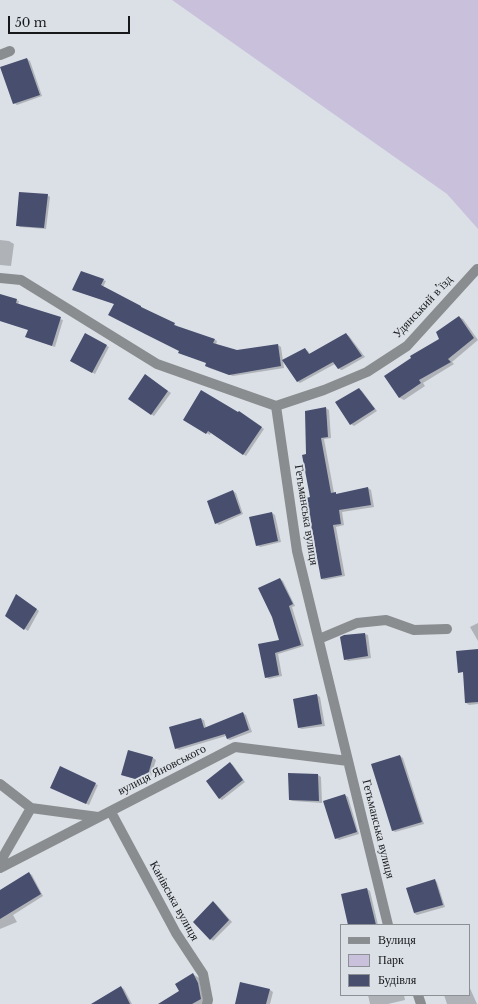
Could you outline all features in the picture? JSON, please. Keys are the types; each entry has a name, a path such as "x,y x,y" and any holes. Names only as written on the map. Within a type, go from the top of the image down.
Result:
{"street":[{"path":"0,55 10,51"},
{"name":"Удянський в’їзд","path":"276,406 324,390 367,372 407,346 477,269"},
{"path":"0,278 21,280 158,364 276,406"},
{"name":"Гетьманська вулиця","path":"276,406 297,551 388,924"},
{"path":"319,639 357,623 386,620 414,630 448,629"},
{"name":"вулиця Яновського","path":"0,868 235,748 348,761"},
{"path":"0,784 30,808 98,817"},
{"path":"0,862 30,808"},
{"name":"Канівська вулиця","path":"111,812 176,933 203,974 208,1000 207,1004"}],"green space":[{"path":"172,0 478,0 478,229 447,194"}],"building":[{"path":"27,58 40,95 13,104 0,67"},
{"path":"19,192 48,194 44,228 16,226"},
{"path":"81,271 104,279 101,285 141,307 175,323 174,325 215,339 213,343 237,350 278,344 281,366 229,375 205,366 206,363 178,353 179,351 108,315 114,304 72,290"},
{"path":"0,294 17,299 16,303 61,317 52,346 25,337 28,330 0,321"},
{"path":"459,316 474,338 448,359 451,362 419,380 421,383 399,398 384,376 411,358 410,356 439,339 436,332"},
{"path":"85,333 107,345 92,373 70,361"},
{"path":"346,333 362,356 338,369 333,362 297,382 282,360 305,348 309,354"},
{"path":"145,374 168,391 151,415 128,399"},
{"path":"359,388 375,409 350,425 335,402"},
{"path":"201,390 238,412 239,411 262,427 243,455 208,431 206,434 183,420"},
{"path":"326,407 328,437 321,438 331,493 336,492 336,494 368,487 371,505 339,510 341,524 333,525 342,575 321,579 306,498 310,497 302,455 306,454 305,411"},
{"path":"233,490 241,513 215,524 207,501"},
{"path":"272,512 278,541 256,546 249,517"},
{"path":"280,578 293,604 289,606 301,645 275,653 279,675 265,678 258,644 279,640 272,617 258,588"},
{"path":"16,594 37,609 24,630 5,616"},
{"path":"365,633 368,656 344,660 340,637 344,635"},
{"path":"478,649 478,702 465,703 463,672 458,673 456,651"},
{"path":"317,694 322,724 298,728 293,699"},
{"path":"243,712 249,730 227,739 225,734 175,749 169,727 201,718 204,728"},
{"path":"128,750 153,757 146,782 121,775"},
{"path":"400,755 422,822 392,831 371,764"},
{"path":"230,762 243,780 219,799 206,781"},
{"path":"60,766 96,783 86,804 50,788"},
{"path":"288,773 318,774 319,801 289,800"},
{"path":"345,794 357,832 335,839 323,801"},
{"path":"29,872 41,894 0,919 0,890"},
{"path":"435,879 443,905 414,913 406,888"},
{"path":"367,888 376,924 348,924 341,894"},
{"path":"213,901 229,920 210,940 193,922"},
{"path":"193,973 198,983 201,999 192,1004 158,1004 179,991 175,984"},
{"path":"240,982 270,989 266,1004 235,1004"},
{"path":"121,986 130,1004 91,1004"}]}
